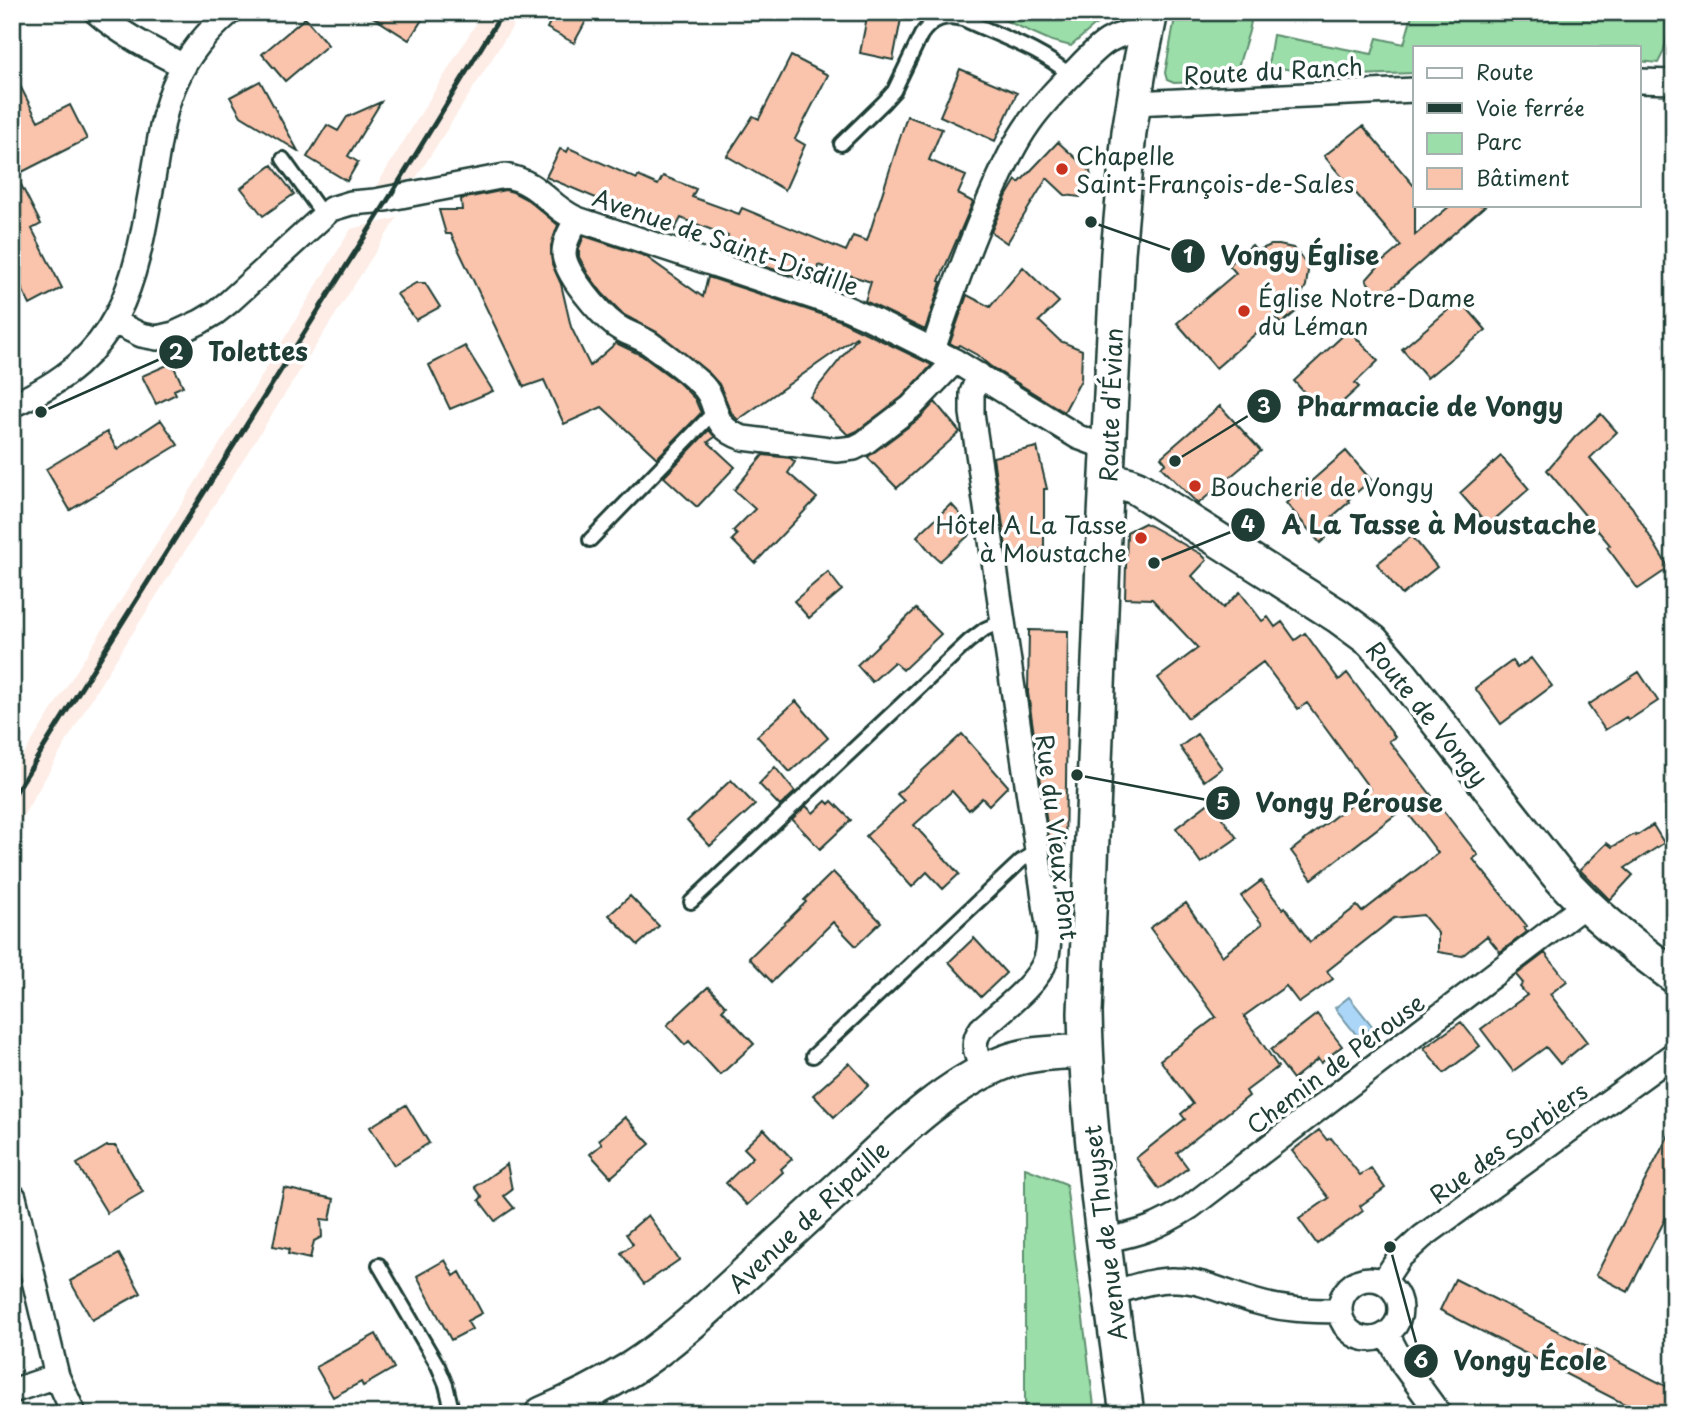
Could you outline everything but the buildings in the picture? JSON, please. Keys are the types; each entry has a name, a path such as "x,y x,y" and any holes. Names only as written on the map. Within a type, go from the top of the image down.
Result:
{"street":[{"path":"12,405 51,386 75,368 114,322 135,272 166,108 176,80 209,32 230,12"},
{"path":"107,17 131,38 184,66"},
{"path":"933,350 972,238 1011,153 1029,122 1070,75 1109,39 1149,22"},
{"name":"Route d'Évian","path":"1086,1051 1086,974 1119,232 1134,103 1149,22"},
{"path":"1640,81 1674,82"},
{"name":"Route du Ranch","path":"1134,103 1413,90"},
{"name":"Avenue de Saint-Disdille","path":"114,322 141,335 157,338 174,334 215,313 323,215 341,205 505,176 528,183 577,219 845,307 867,317 979,375 1078,437 1108,463"},
{"path":"577,219 564,245 566,267 572,276 608,320 649,344 706,389 719,422 734,435 846,450 864,443 911,407 955,361"},
{"name":"Rue du Vieux Pont","path":"979,375 972,393 972,413 1049,932 1049,946 1039,974 977,1035 974,1049 983,1072"},
{"name":"Route de Vongy","path":"1108,463 1117,480 1137,488 1364,634 1398,671 1557,874 1621,936 1674,976"},
{"name":"Chemin de Pérouse","path":"1105,1240 1150,1230 1190,1207 1586,904"},
{"name":"Avenue de Ripaille","path":"542,1414 592,1391 633,1367 672,1339 915,1119 957,1086 1017,1058 1033,1054 1086,1051"},
{"name":"Avenue de Thuyset","path":"1086,1051 1093,1141 1127,1414"},
{"name":"Rue des Sorbiers","path":"1383,1282 1399,1258 1422,1237 1674,1054"},
{"path":"14,1197 57,1376 74,1414"},
{"path":"1362,1280 1383,1282 1397,1297 1399,1318 1387,1334 1377,1339 1356,1336 1342,1322 1340,1301 1353,1284 1362,1280"},
{"path":"1111,1293 1159,1281 1191,1281 1271,1306 1306,1311 1339,1311"},
{"path":"1387,1334 1404,1366 1439,1414"},
{"path":"12,1391 57,1376"}],"lane":[{"path":"841,144 894,91 921,35 935,20 944,17 963,19 1057,64 1070,75"},
{"path":"284,159 323,215"},
{"path":"590,540 714,412"},
{"path":"691,902 969,641 985,629 1003,621"},
{"path":"813,1056 1021,860 1037,853"},
{"path":"379,1265 438,1366 453,1414"}],"shaded area":[{"path":"483,12 522,12 416,178 375,188"},
{"path":"397,218 99,686 12,835 12,773 231,426 351,229"}],"green space":[{"path":"986,12 1097,12 1100,21 1071,46 1052,41"},
{"path":"1176,12 1253,12 1237,70 1221,81 1174,83 1167,80 1165,73"},
{"path":"1413,12 1666,12 1671,23 1658,63 1640,61 1640,46 1413,46 1413,73 1327,76 1268,66 1273,35 1372,54 1377,38 1404,44"},
{"path":"1025,1168 1066,1184 1095,1414 1025,1414"}],"water":[{"path":"1349,997 1373,1027 1359,1038 1335,1008"}],"railway":[{"path":"12,798 503,12"}],"place":[{"name":"Chapelle Saint-François-de-Sales","path":"1062,169"},
{"name":"Vongy Église","path":"1091,222"},
{"name":"Église Notre-Dame du Léman","path":"1244,311"},
{"name":"Tolettes","path":"41,412"},
{"name":"Pharmacie de Vongy","path":"1175,461"},
{"name":"Boucherie de Vongy","path":"1195,486"},
{"name":"Hôtel A La Tasse à Moustache","path":"1141,538"},
{"name":"A La Tasse à Moustache","path":"1154,563"},
{"name":"Vongy Pérouse","path":"1077,775"},
{"name":"Vongy École","path":"1390,1247"}]}
